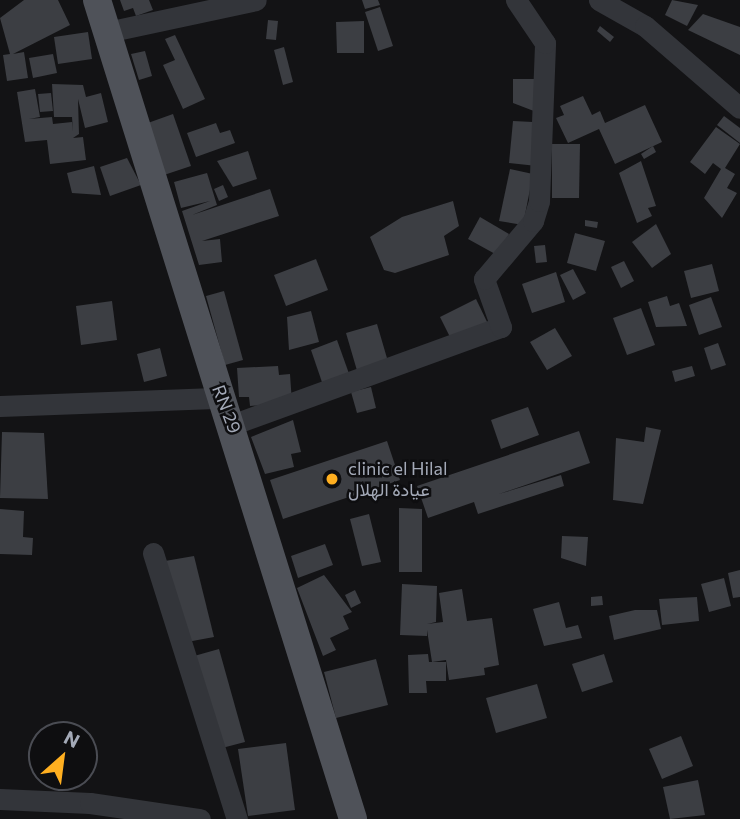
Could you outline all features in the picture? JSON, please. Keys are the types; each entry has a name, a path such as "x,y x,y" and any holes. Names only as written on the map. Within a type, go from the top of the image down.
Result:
{"main road":[{"name":"RN 29","path":"97,0 222,398 234,425 353,819"}],"street":[{"path":"107,32 256,0"},
{"path":"234,425 501,327 484,279 533,220 539,201 545,43 516,0"},
{"path":"599,0 645,26 740,108"},
{"path":"0,406 222,398"},
{"path":"153,554 237,819"},
{"path":"0,799 201,819"}],"building":[{"path":"24,0 58,0 70,25 13,54 24,52 28,78 7,81 3,55 10,54 0,18"},
{"path":"120,0 149,0 153,10 136,16 133,8 124,11"},
{"path":"362,0 378,0 380,5 365,9"},
{"path":"672,0 698,5 687,26 665,15"},
{"path":"380,7 393,46 378,51 365,12"},
{"path":"703,14 740,27 740,55 688,30"},
{"path":"268,20 278,21 276,40 266,39"},
{"path":"364,21 364,53 337,53 336,22"},
{"path":"600,26 614,37 610,42 597,31"},
{"path":"88,32 92,59 58,64 54,37"},
{"path":"175,35 205,99 183,109 163,65 175,60 165,39"},
{"path":"284,47 293,82 283,85 274,50"},
{"path":"145,51 152,76 139,80 131,54"},
{"path":"53,54 57,73 33,78 29,58"},
{"path":"513,79 540,79 539,113 513,103"},
{"path":"52,84 83,85 86,97 101,93 108,122 85,128 78,99 79,134 73,138 83,137 86,160 50,164 47,140 25,142 17,92 35,89 40,117 29,119 52,117 53,124 72,122 73,132 72,117 54,117"},
{"path":"51,93 53,111 40,112 38,94"},
{"path":"583,96 592,115 600,111 605,123 645,105 662,142 615,164 599,129 568,143 556,118 564,115 560,106"},
{"path":"173,114 191,166 164,175 145,124"},
{"path":"724,116 740,128 740,143 717,125"},
{"path":"513,121 533,122 537,166 509,163"},
{"path":"216,123 220,133 230,130 235,143 196,157 187,133"},
{"path":"716,127 740,144 725,168 735,174 727,188 737,193 722,218 704,198 721,169 713,163 705,174 690,162"},
{"path":"552,144 580,144 579,198 552,198"},
{"path":"653,146 656,152 644,159 641,154"},
{"path":"248,151 257,179 233,187 217,161"},
{"path":"127,158 141,185 110,196 100,167"},
{"path":"641,161 656,206 648,208 652,216 637,223 619,173"},
{"path":"94,166 101,195 72,193 67,173"},
{"path":"510,169 533,174 523,225 499,221"},
{"path":"207,173 217,205 192,215 270,189 279,216 202,241 220,239 222,262 199,265 182,211 210,201 181,208 174,182"},
{"path":"223,185 228,197 219,201 214,189"},
{"path":"453,201 459,226 444,236 449,255 395,273 384,270 370,237 402,217"},
{"path":"480,217 509,234 497,255 468,239"},
{"path":"585,220 598,222 597,228 585,226"},
{"path":"656,224 671,254 652,268 632,242"},
{"path":"575,233 605,241 596,271 567,263"},
{"path":"545,245 547,262 536,263 534,246"},
{"path":"316,259 328,290 286,306 274,275"},
{"path":"624,261 634,281 621,288 611,267"},
{"path":"712,264 719,291 691,298 684,271"},
{"path":"573,269 586,293 573,300 560,275"},
{"path":"556,272 565,302 532,313 522,284"},
{"path":"224,291 243,360 225,365 206,296"},
{"path":"667,296 670,306 679,303 687,326 656,327 648,302"},
{"path":"711,297 722,327 699,335 689,305"},
{"path":"476,299 490,328 454,345 440,317"},
{"path":"112,301 117,340 81,345 76,306"},
{"path":"641,308 655,345 627,355 613,318"},
{"path":"311,311 319,342 289,350 287,317"},
{"path":"377,324 389,365 358,374 346,333"},
{"path":"555,328 572,356 547,370 530,342"},
{"path":"337,340 352,382 325,391 311,350"},
{"path":"718,343 726,365 711,370 704,348"},
{"path":"160,348 167,376 144,382 137,354"},
{"path":"278,366 279,375 290,374 292,403 250,406 249,397 239,397 237,368"},
{"path":"692,366 695,376 675,382 672,371"},
{"path":"371,387 376,408 357,413 351,392"},
{"path":"528,407 539,435 501,449 491,420"},
{"path":"293,420 301,452 291,454 294,467 265,474 251,437"},
{"path":"646,427 661,430 643,504 613,500 616,438 644,442"},
{"path":"579,431 590,463 499,494 561,475 564,486 478,514 474,502 428,518 417,486"},
{"path":"2,432 44,433 48,499 0,498"},
{"path":"387,441 400,480 283,519 270,480"},
{"path":"399,508 422,509 422,572 399,572"},
{"path":"0,509 24,511 23,537 33,538 32,555 0,554"},
{"path":"369,514 381,562 362,566 350,519"},
{"path":"562,536 588,537 586,566 561,558"},
{"path":"325,544 333,565 298,578 291,556"},
{"path":"194,556 214,637 187,642 165,561"},
{"path":"740,570 740,597 733,598 728,573"},
{"path":"324,575 352,612 343,616 349,629 330,638 336,650 323,656 297,588"},
{"path":"724,578 731,606 709,612 701,584"},
{"path":"402,584 437,586 436,622 427,624 443,622 439,593 462,589 467,621 492,618 499,665 484,668 485,675 449,680 446,660 432,662 427,630 427,636 400,635"},
{"path":"355,590 361,603 351,608 345,595"},
{"path":"602,596 603,605 591,606 591,597"},
{"path":"697,597 699,621 662,625 659,599"},
{"path":"559,602 566,628 578,625 582,638 544,646 533,609"},
{"path":"635,610 657,610 661,629 614,640 609,616"},
{"path":"219,649 245,742 222,748 187,658"},
{"path":"428,654 429,662 446,662 446,681 426,681 427,693 409,693 408,655"},
{"path":"604,654 613,682 582,692 572,664"},
{"path":"376,659 388,705 336,718 324,672"},
{"path":"537,684 547,718 496,733 486,698"},
{"path":"681,736 693,766 662,779 649,749"},
{"path":"286,743 295,810 248,816 238,749"},
{"path":"698,780 705,815 670,819 663,787"}],"place":[{"name":"clinic el Hilal عيادة الهلال","path":"332,479"}]}
